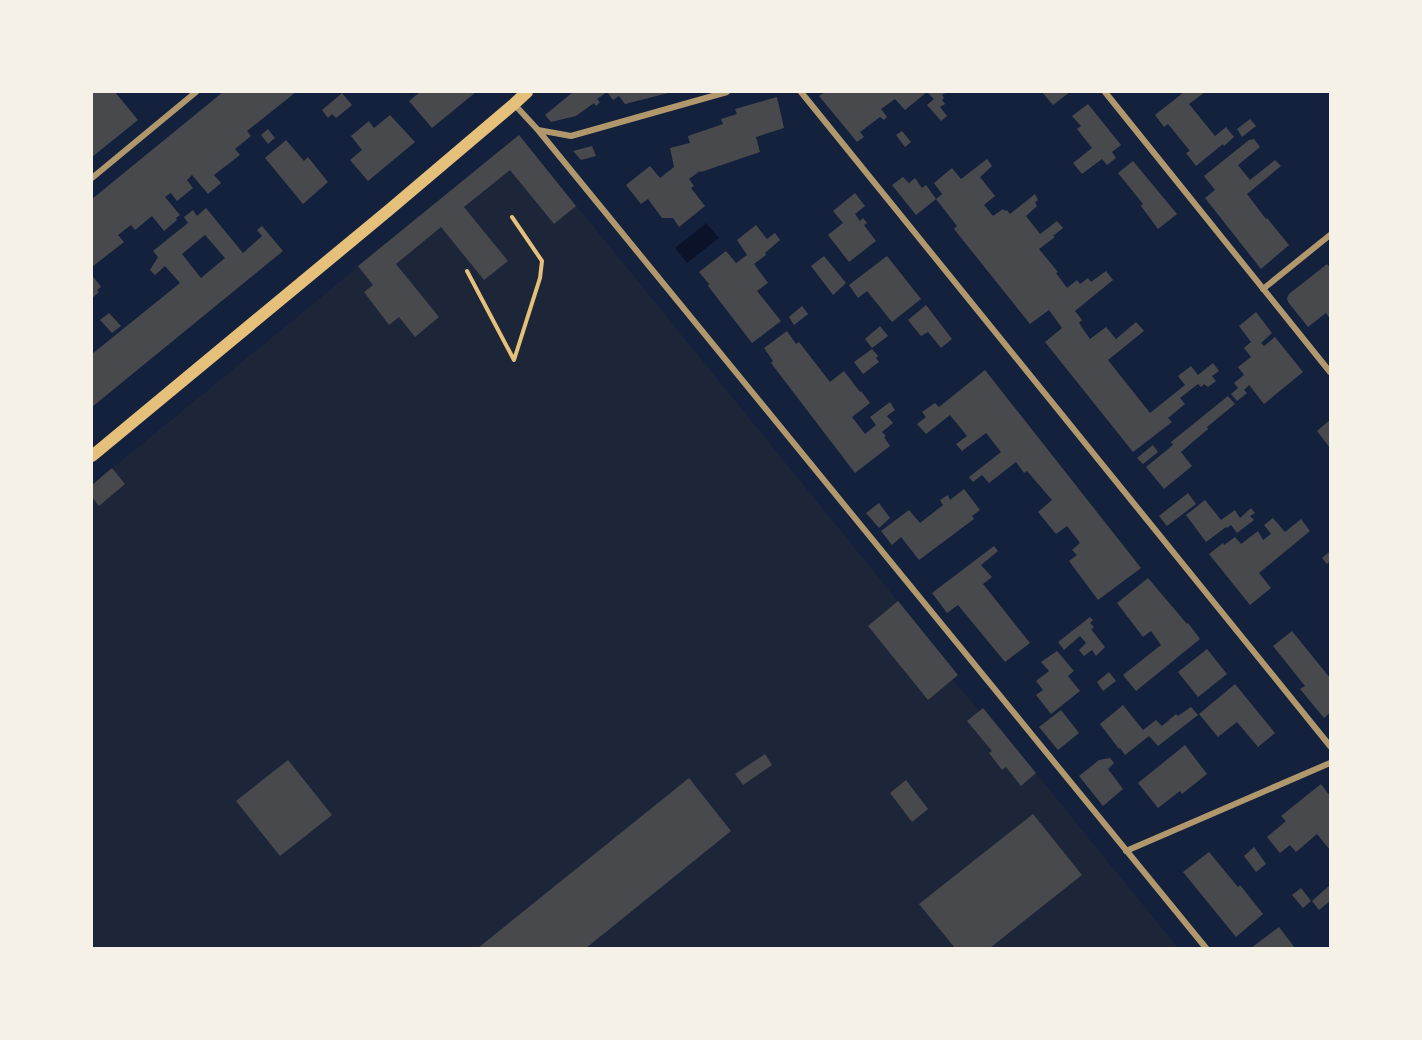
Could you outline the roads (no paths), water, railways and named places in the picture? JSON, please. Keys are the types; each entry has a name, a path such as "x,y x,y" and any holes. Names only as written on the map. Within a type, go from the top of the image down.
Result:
{"main road":[{"path":"92,456 389,210 527,92"}],"street":[{"path":"92,178 196,92"},
{"path":"538,130 572,136 727,92"},
{"path":"801,92 1330,746"},
{"path":"1105,92 1330,372"},
{"path":"514,104 538,130 1206,948"},
{"path":"1263,289 1330,235"},
{"path":"1126,850 1330,764"}]}
